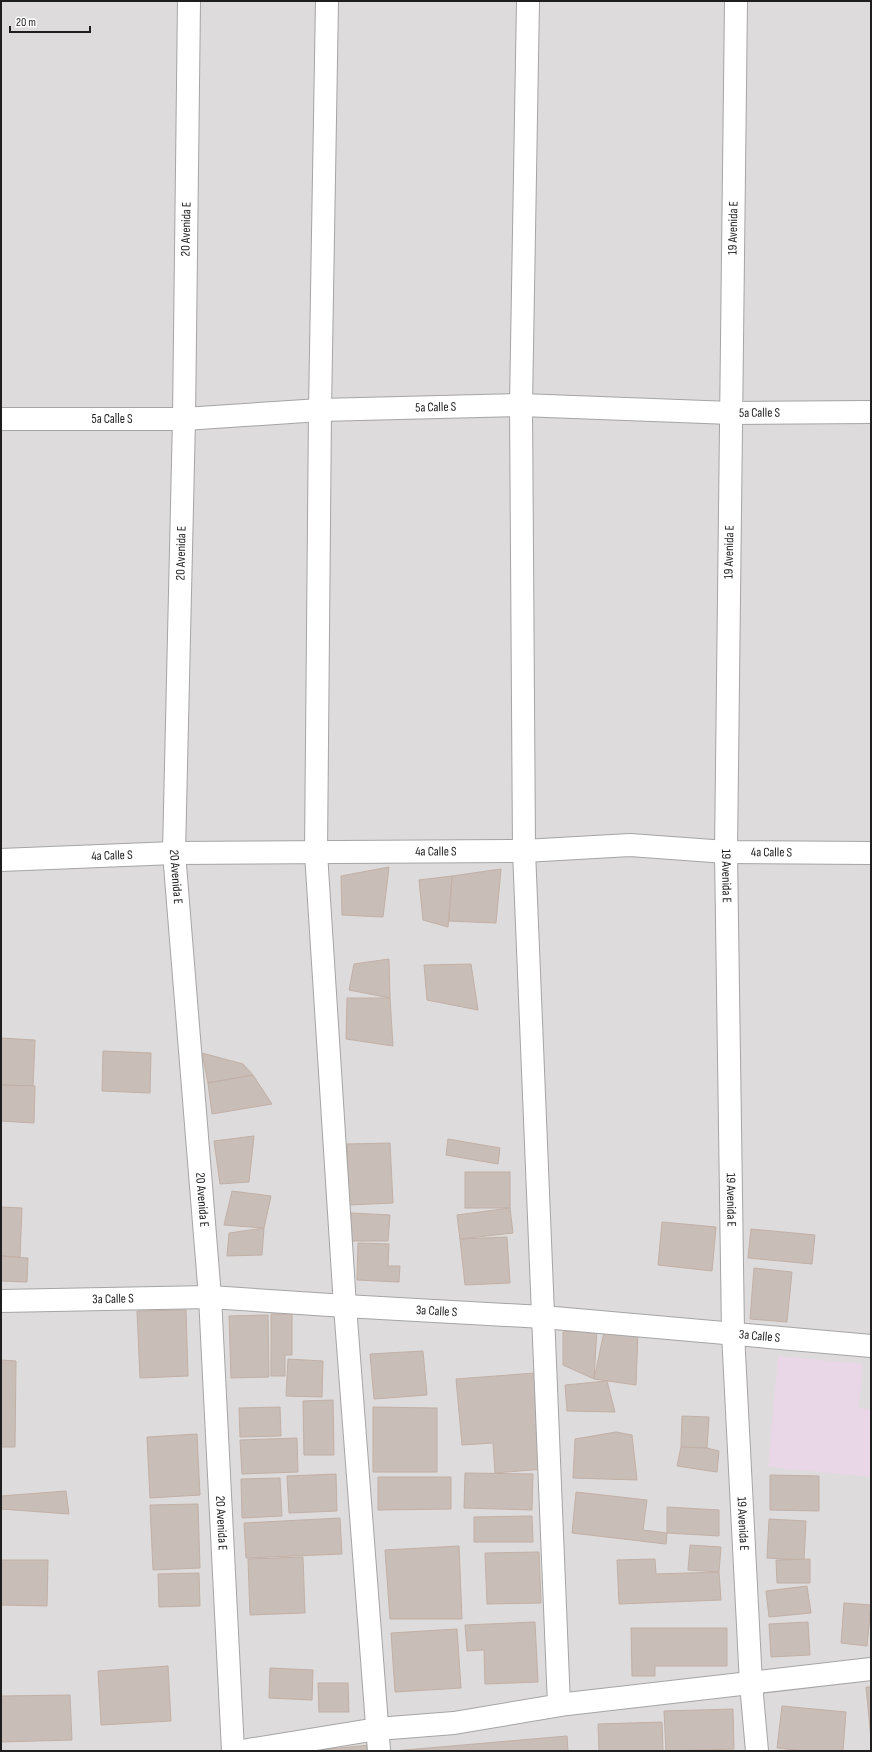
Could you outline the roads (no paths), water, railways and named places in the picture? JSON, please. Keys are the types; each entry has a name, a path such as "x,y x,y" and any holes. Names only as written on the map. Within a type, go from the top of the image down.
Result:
{"street":[{"name":"20 Avenida E","path":"189,1 184,419 174,853 210,1297 233,1751"},
{"path":"327,1 320,410 316,853 345,1306 379,1751"},
{"path":"528,1 521,405 524,851 559,1705"},
{"name":"19 Avenida E","path":"736,1 726,852 733,1332 751,1684 757,1751"},
{"name":"5a Calle S","path":"1,419 184,419 320,410 521,405 731,413 871,412"},
{"name":"4a Calle S","path":"1,860 174,853 524,851 630,846 726,852 871,853"},
{"name":"3a Calle S","path":"1,1301 210,1297 543,1317 733,1332 871,1346"},
{"path":"242,1751 377,1729 454,1723 559,1705 871,1669"}]}
